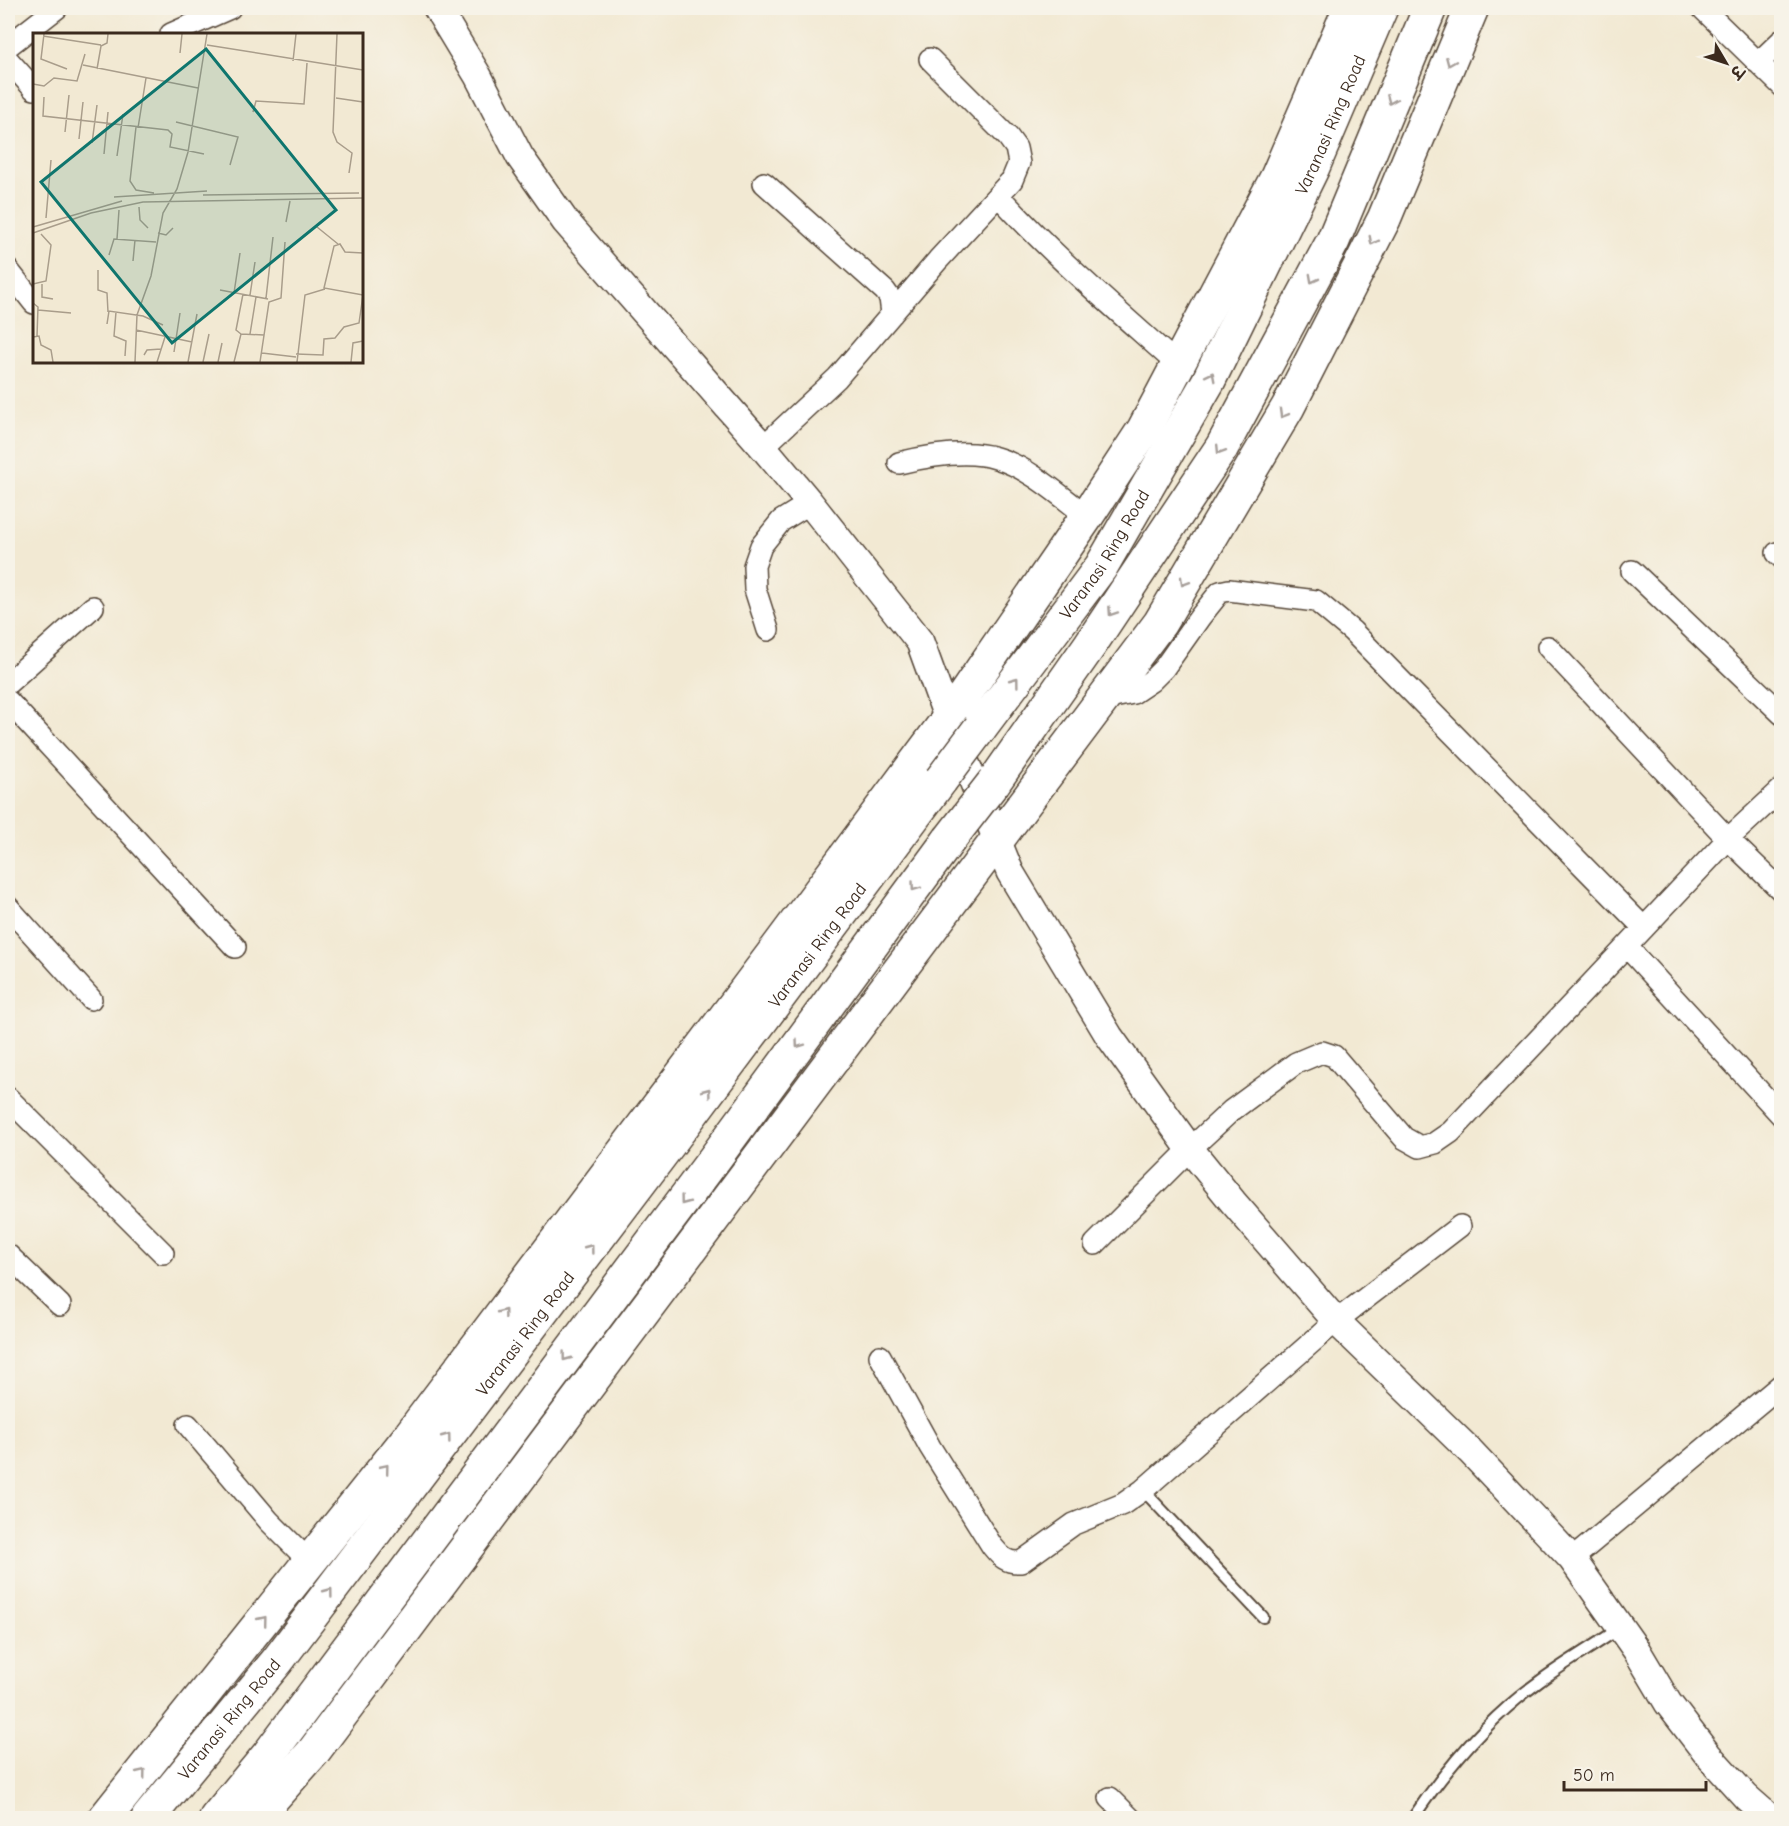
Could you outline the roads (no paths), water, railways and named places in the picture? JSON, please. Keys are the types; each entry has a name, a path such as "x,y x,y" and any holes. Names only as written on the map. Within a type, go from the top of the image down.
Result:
{"highway":[{"path":"105,1818 405,1442 948,719 1144,429 1277,177 1350,8"},
{"name":"Varanasi Ring Road","path":"148,1818 292,1641 669,1144 1101,567 1208,382 1313,167 1381,8"},
{"path":"216,1818 269,1754 716,1158 994,782 1090,645 1222,447 1333,241 1430,8"},
{"path":"255,1818 314,1751 1160,623 1288,407 1384,219 1472,8"}],"street":[{"path":"8,46 57,8"},
{"path":"173,33 230,8"},
{"path":"437,8 478,76 520,157 565,221 810,502 920,642 948,719 1010,872 1109,1036 1191,1149 1233,1202 1336,1321 1471,1452 1572,1559 1621,1628 1668,1703 1708,1755 1746,1797 1770,1818"},
{"path":"1702,8 1782,86"},
{"path":"1758,63 1782,40"},
{"path":"763,447 837,378 938,260 1012,180 1019,163 1016,148 1008,137 930,59"},
{"path":"8,60 33,87"},
{"path":"764,183 885,291 890,298 892,314"},
{"path":"998,195 1025,225 1068,266 1178,365"},
{"path":"8,270 33,302"},
{"path":"899,463 929,456 979,454 998,458 1028,474 1087,516"},
{"path":"768,630 755,589 754,566 760,546 781,521 810,502"},
{"path":"1632,571 1782,714"},
{"path":"1104,699 1133,693 1150,681 1164,668 1220,592 1230,590 1316,601 1352,631 1644,928"},
{"path":"8,683 93,607"},
{"path":"1548,647 1728,839 1782,891"},
{"path":"8,700 235,947"},
{"path":"1095,1245 1231,1111 1296,1063 1322,1052 1334,1056 1404,1138 1420,1147 1436,1143 1451,1132 1728,839 1782,789"},
{"path":"8,908 91,999"},
{"path":"1627,947 1782,1116"},
{"path":"8,1098 163,1252"},
{"path":"880,1356 930,1447 992,1546 1002,1559 1013,1563 1021,1562 1074,1524 1123,1504 1143,1490 1336,1321 1460,1226"},
{"path":"8,1255 60,1305"},
{"path":"1572,1559 1782,1384"},
{"path":"188,1425 269,1521 310,1562"},
{"path":"1110,1798 1130,1818"}],"lane":[{"path":"1143,1490 1263,1617"},
{"path":"1413,1818 1427,1797 1485,1728 1539,1682 1621,1628"}]}
